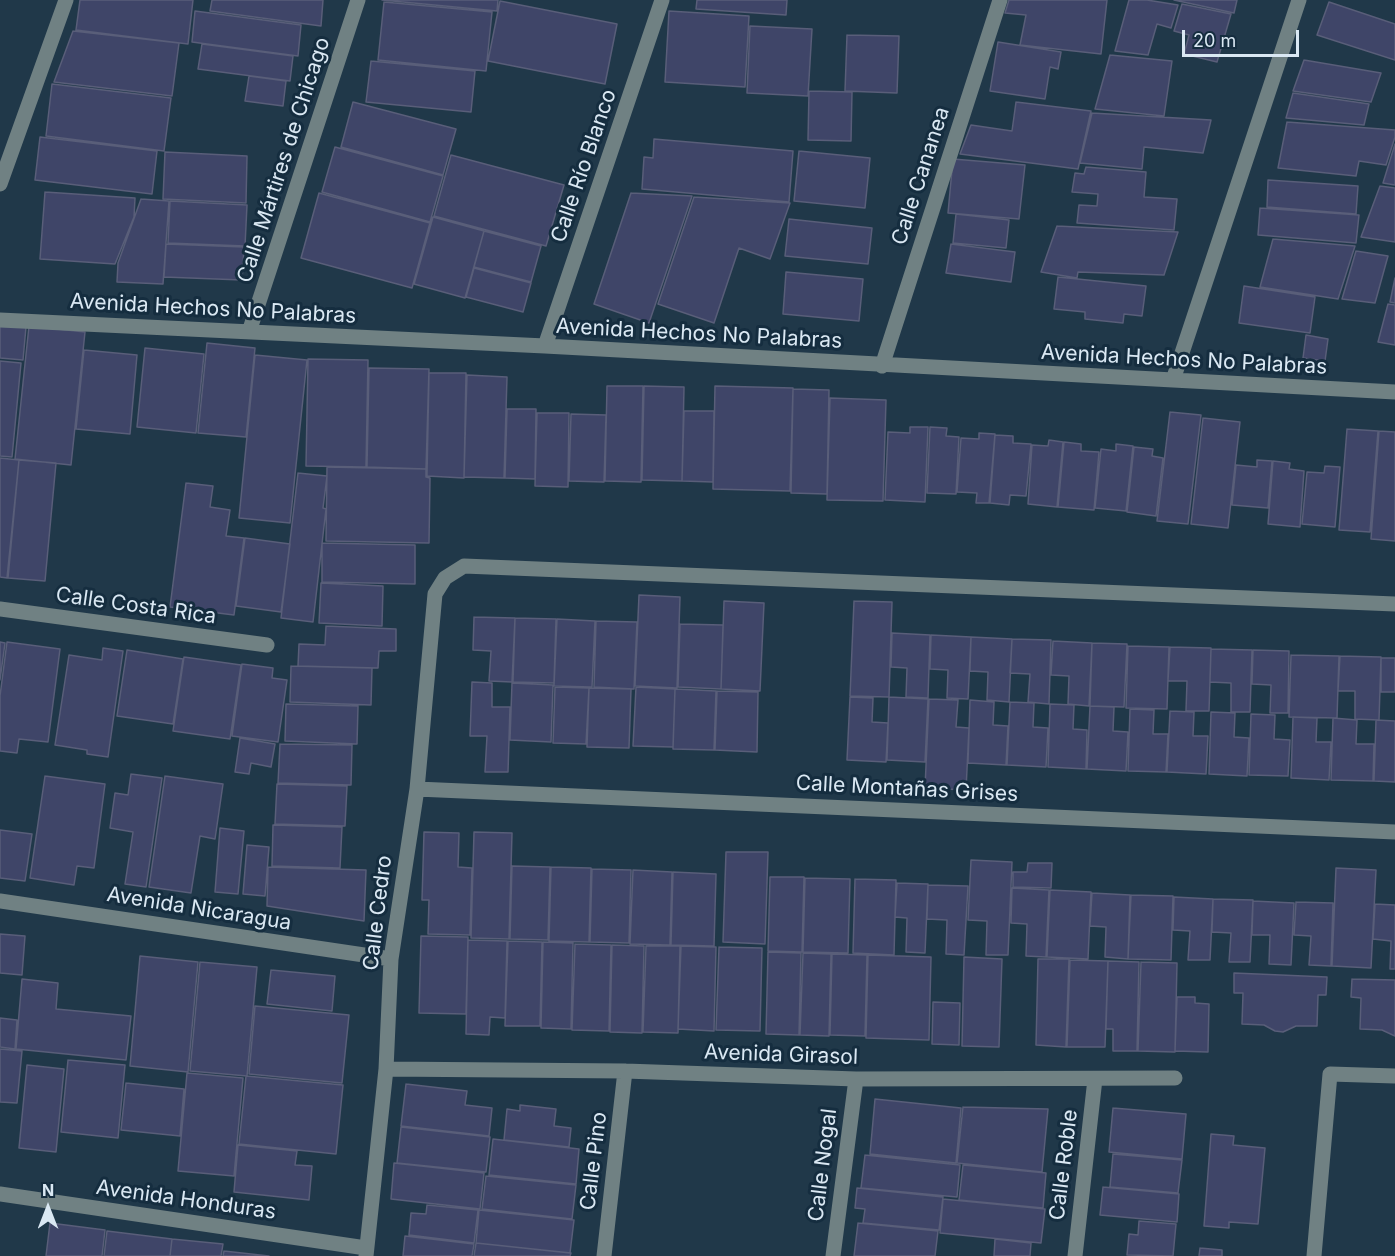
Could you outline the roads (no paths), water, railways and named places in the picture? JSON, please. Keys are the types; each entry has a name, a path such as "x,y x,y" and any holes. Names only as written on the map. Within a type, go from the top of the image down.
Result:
{"street":[{"path":"0,184 66,0"},
{"name":"Calle Mártires de Chicago","path":"249,332 358,0"},
{"name":"Calle Río Blanco","path":"545,346 662,0"},
{"name":"Calle Cananea","path":"882,366 1000,0"},
{"path":"1173,380 1299,0"},
{"name":"Avenida Hechos No Palabras","path":"0,320 545,346 1395,392"},
{"name":"Calle Cedro","path":"366,1252 386,1069 391,959 417,789 435,594 445,578 465,566 1395,604"},
{"name":"Calle Costa Rica","path":"0,609 267,645"},
{"name":"Calle Montañas Grises","path":"417,789 1395,832"},
{"name":"Avenida Nicaragua","path":"0,901 391,959"},
{"name":"Avenida Girasol","path":"386,1069 625,1071 856,1079 1175,1078"},
{"name":"Calle Pino","path":"604,1256 625,1071"},
{"path":"1314,1256 1330,1074 1395,1076"},
{"name":"Calle Nogal","path":"833,1256 856,1079"},
{"name":"Calle Roble","path":"1075,1256 1095,1079"},
{"name":"Avenida Honduras","path":"0,1194 366,1252"}]}
